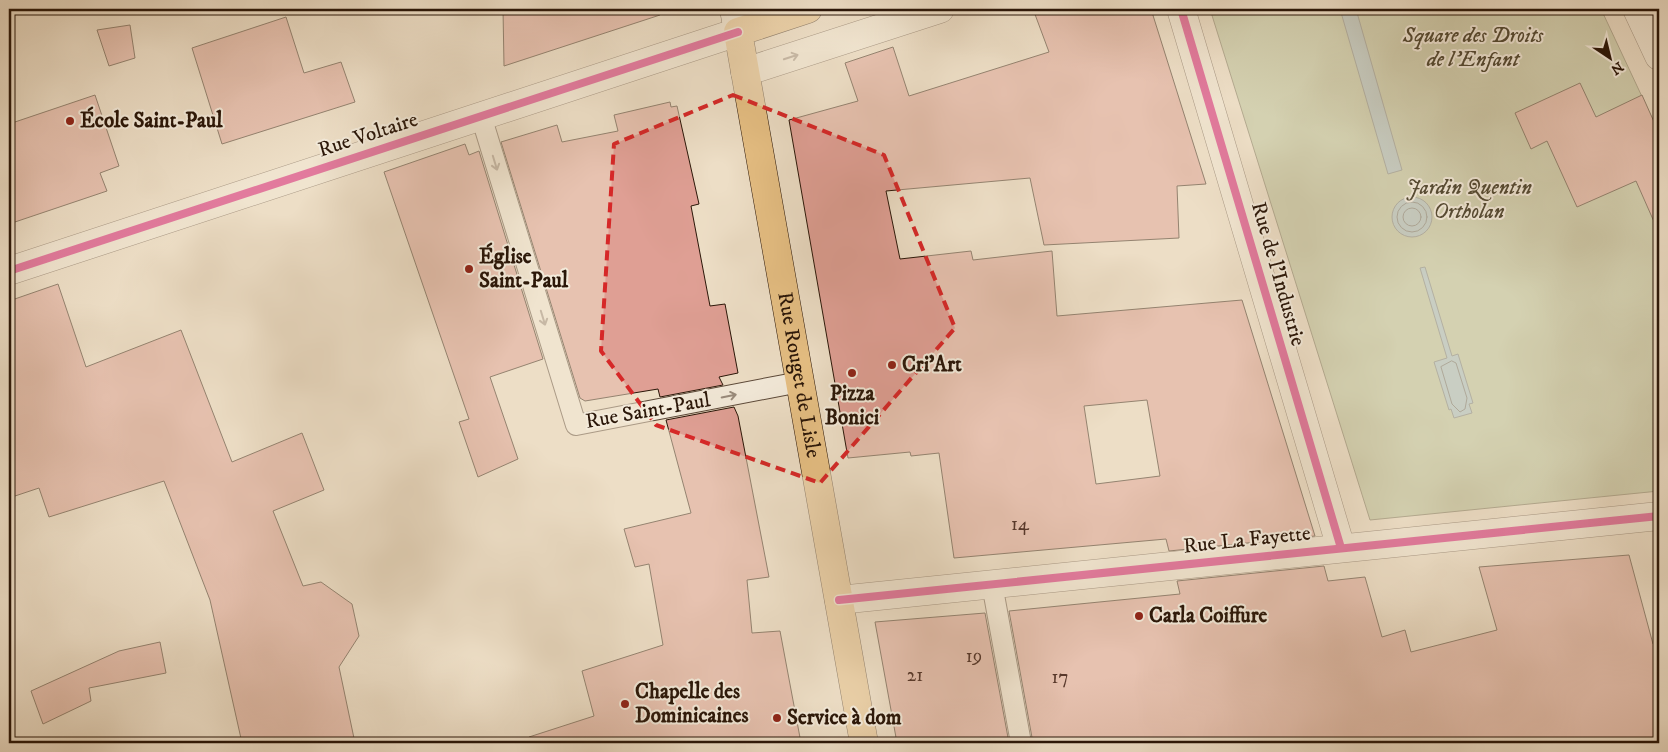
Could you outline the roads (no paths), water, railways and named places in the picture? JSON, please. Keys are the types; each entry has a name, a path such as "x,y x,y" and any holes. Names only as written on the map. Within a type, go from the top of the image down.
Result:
{"main road":[{"path":"736,21 808,9"},
{"name":"Rue Rouget de Lisle","path":"736,21 864,743"}],"street":[{"path":"745,72 940,9"},
{"name":"Rue de l'Industrie","path":"1181,9 1341,548"},
{"path":"1637,9 1659,56"},
{"name":"Rue Voltaire","path":"9,271 481,116 736,21"},
{"name":"Rue La Fayette","path":"839,600 1659,516"}],"lane":[{"name":"Rue Saint-Paul","path":"481,116 576,425 800,382"},
{"path":"992,584 1021,743"}],"water":[{"path":"1340,9 1356,9 1402,170 1388,174"},
{"path":"1416,197 1423,200 1429,206 1432,217 1431,225 1423,234 1416,237 1408,237 1401,234 1393,225 1392,213 1395,206 1404,198"},
{"path":"1425,267 1452,356 1458,354 1473,403 1469,404 1472,413 1454,418 1451,409 1449,410 1434,362 1447,358 1420,268"}],"place":[{"name":"École Saint-Paul","path":"70,121"},
{"name":"Église Saint-Paul","path":"469,269"},
{"name":"Cri'Art","path":"892,365"},
{"name":"Pizza Bonici","path":"852,373"},
{"name":"Carla Coiffure","path":"1139,616"},
{"name":"Chapelle des Dominicaines","path":"625,704"},
{"name":"Service à dom","path":"777,718"}],"park label":[{"name":"Square des Droits de l'Enfant","path":"1473,48"},
{"name":"Jardin Quentin Ortholan","path":"1469,200"}]}
